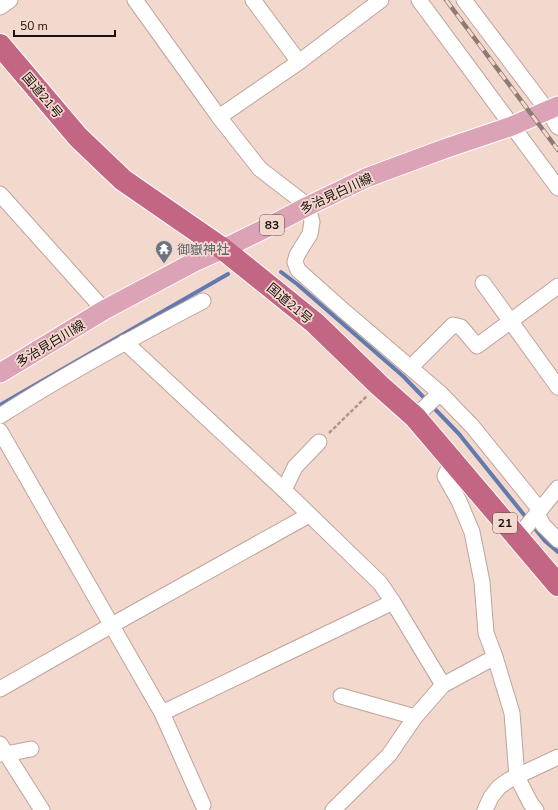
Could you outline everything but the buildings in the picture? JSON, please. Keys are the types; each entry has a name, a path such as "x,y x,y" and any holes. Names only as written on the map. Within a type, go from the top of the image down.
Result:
{"highway":[{"name":"国道21号","path":"0,45 78,137 123,180 223,249 315,323 379,385 415,417 558,585"}],"main road":[{"name":"多治見白川線","path":"0,373 104,310 194,262 366,178 512,126 552,108"}],"street":[{"path":"0,7 10,0"},
{"path":"135,0 219,117 260,169 308,206 312,222 310,234 297,255 295,262 298,270 411,367 440,393 472,426 538,512 544,525 558,540"},
{"path":"253,0 300,62"},
{"path":"219,117 300,62 381,0"},
{"path":"419,0 558,188"},
{"path":"464,0 552,108 558,127"},
{"path":"0,194 104,310"},
{"path":"483,283 558,387"},
{"path":"411,367 453,325 461,327 477,346 558,286"},
{"path":"0,416 25,399 126,342 203,301"},
{"path":"126,342 284,490 380,583 444,685"},
{"path":"415,417 440,393"},
{"path":"0,431 162,713 203,804"},
{"path":"284,490 295,468 320,442"},
{"path":"452,461 446,476 459,501 472,532 482,582 486,633 512,714 517,777 531,804 536,810"},
{"path":"517,538 558,488"},
{"path":"0,689 309,515"},
{"path":"162,713 393,602"},
{"path":"333,810 389,755 415,717 444,685 494,656"},
{"path":"341,696 415,717"},
{"path":"2,751 31,749"},
{"path":"2,751 42,810"},
{"path":"484,810 491,797 499,787 509,780 558,756"}],"path":[{"path":"320,442 379,385"}],"waterway":[{"path":"281,272 297,284 403,376 459,434 545,541 558,552"},
{"path":"0,405 228,274"}],"railway":[{"path":"446,0 558,150"}],"place":[{"name":"御嶽神社","path":"164,264"}]}
